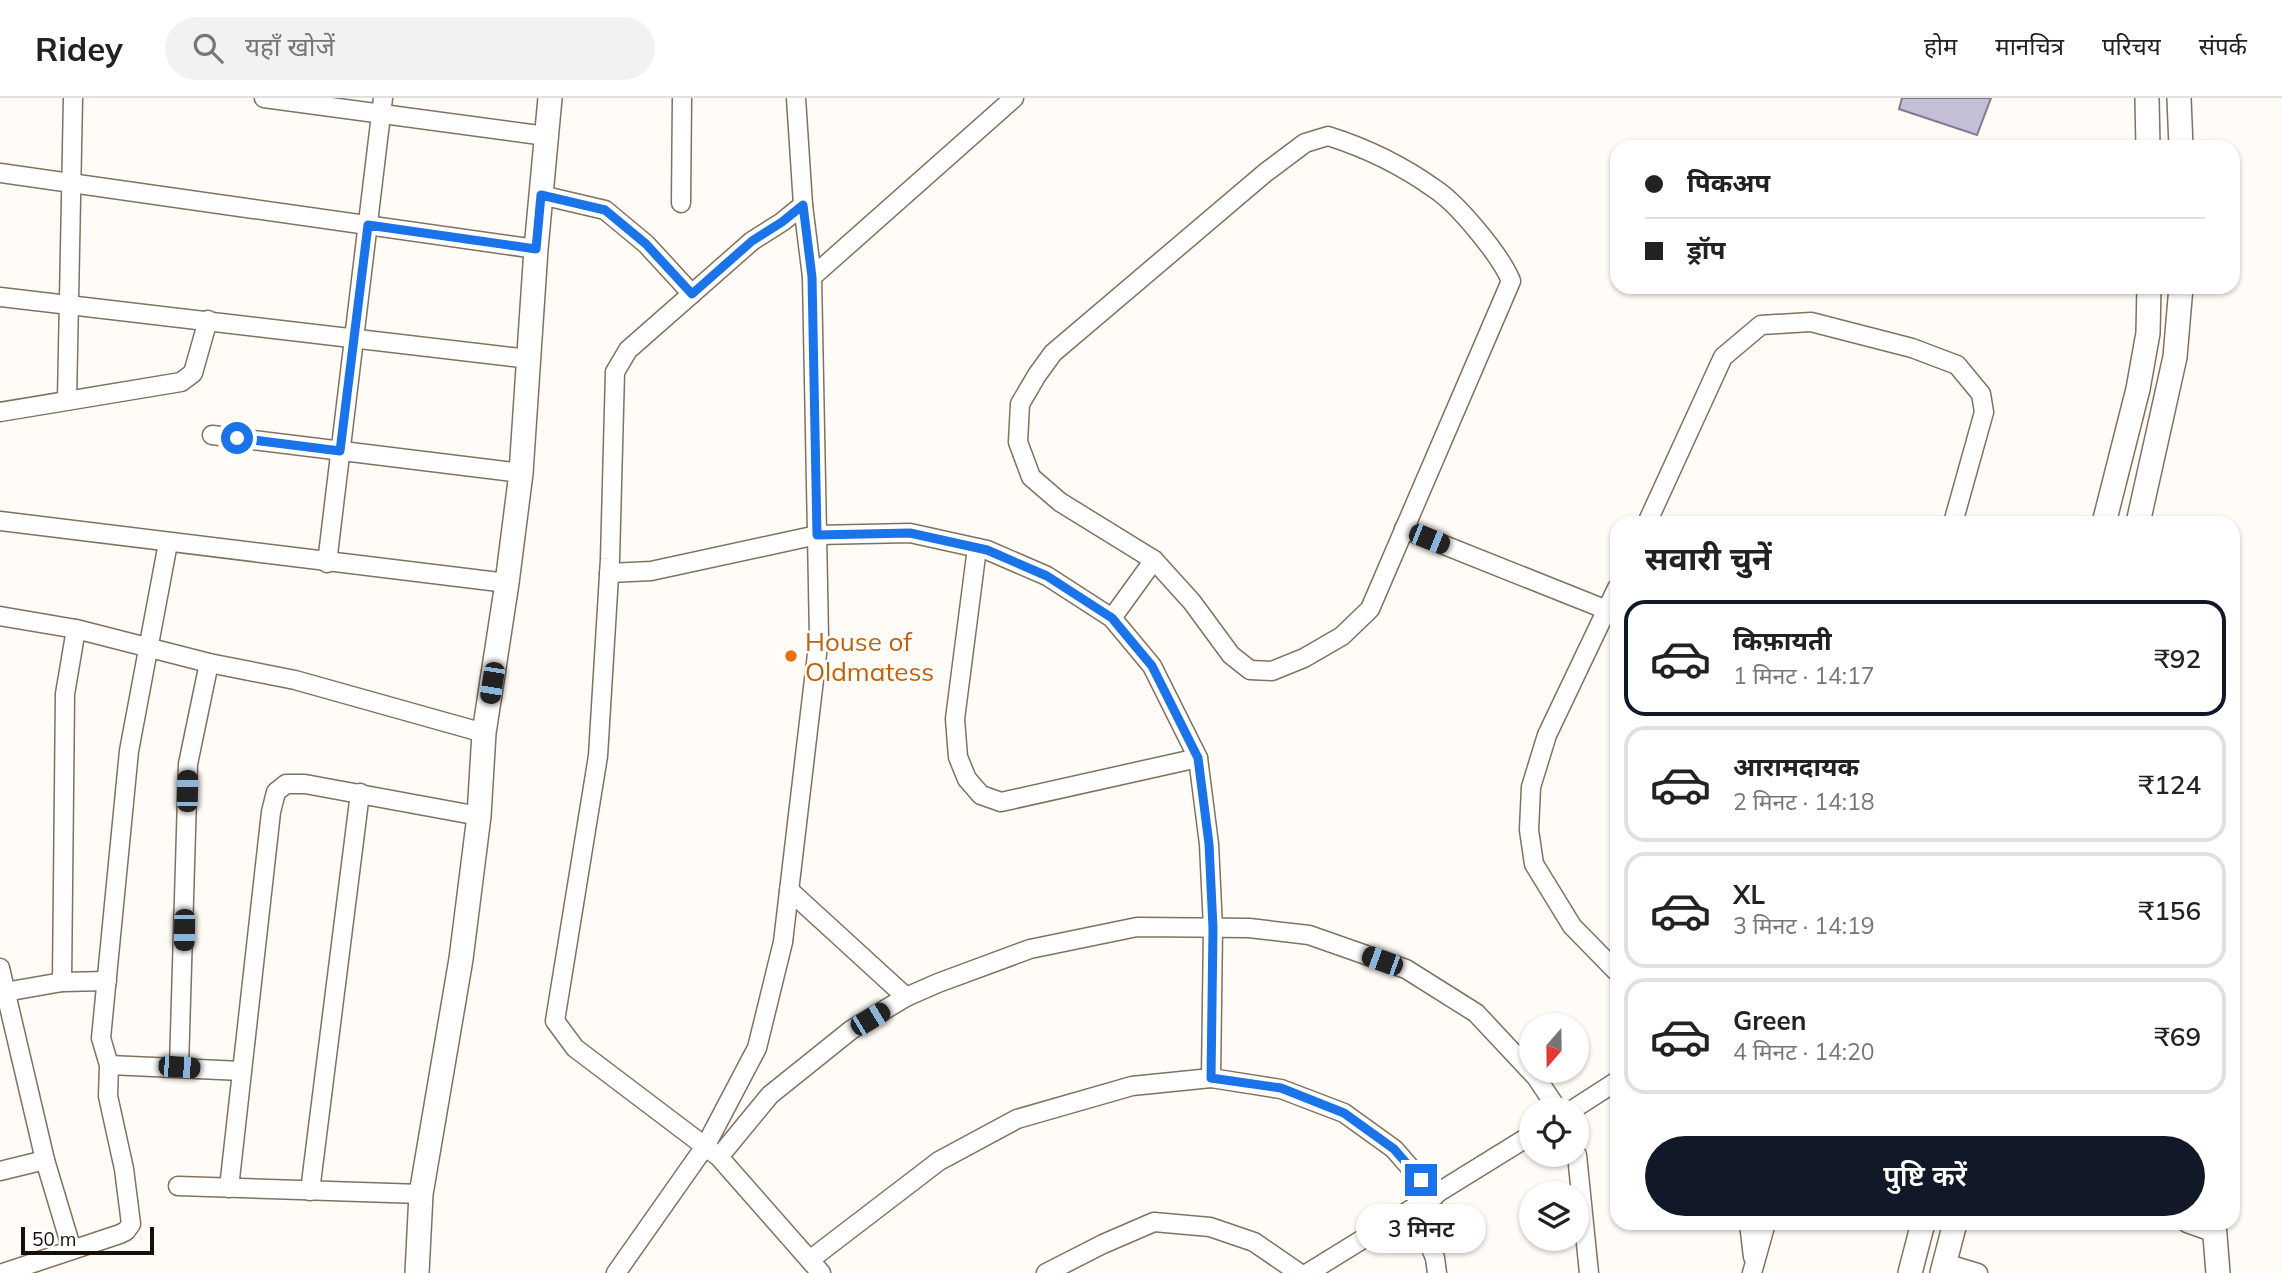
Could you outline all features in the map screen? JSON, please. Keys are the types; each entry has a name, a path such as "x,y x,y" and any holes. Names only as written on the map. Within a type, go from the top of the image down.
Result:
{"street":[{"path":"67,400 73,98"},
{"path":"264,98 382,106 546,136"},
{"path":"417,1273 421,1194 461,959 479,816 484,733 508,583 521,473 536,249 550,98"},
{"path":"681,203 682,98"},
{"path":"713,1151 757,1048 783,942 819,636 812,277 803,205 796,98"},
{"path":"812,277 1014,98"},
{"path":"2147,98 2148,140"},
{"path":"2179,98 2180,140"},
{"path":"327,563 382,106"},
{"path":"1328,136 1363,147 1437,190 1474,227 1504,264 1511,281 1404,529 1370,609 1342,636 1304,658 1272,671 1250,670 1231,655 1192,602 1154,560 1060,502 1031,477 1018,442 1020,404 1053,353 1265,173 1305,143 1328,136"},
{"path":"0,173 536,249"},
{"path":"541,195 605,210 646,244 692,294"},
{"path":"803,205 752,241 628,350 615,372 609,573 598,756 555,1021 575,1048 713,1151 816,1266 939,1161 1017,1119 1132,1086 1211,1078 1281,1088 1344,1113 1394,1149 1435,1196"},
{"path":"2106,516 2138,389 2148,333 2149,294"},
{"path":"2139,516 2175,357 2180,294"},
{"path":"0,297 528,359"},
{"path":"0,412 181,382 193,373 208,320"},
{"path":"1650,516 1723,357 1761,325 1811,322 1912,348 1957,365 1981,394 1984,412 1955,516"},
{"path":"212,435 521,473"},
{"path":"0,521 508,583"},
{"path":"1404,529 1610,611"},
{"path":"609,573 651,571 817,535 910,533 987,550 1047,576 1112,618 1152,666 1198,758 1209,844 1213,928 1211,1078"},
{"path":"3,1273 120,1234 131,1224 124,1169 108,1096 109,1065 102,1038 129,751 168,543"},
{"path":"977,548 955,719 958,757 967,779 981,795 1001,802 1198,758"},
{"path":"1112,618 1154,560"},
{"path":"0,616 76,629 209,663 295,680 484,733"},
{"path":"1610,616 1547,735 1531,787 1529,830 1534,864 1572,926 1610,965"},
{"path":"62,982 65,694 76,629"},
{"path":"179,1067 188,764 209,663"},
{"path":"229,1188 271,812 276,792 286,783 305,783 479,816"},
{"path":"310,1191 360,793"},
{"path":"789,890 906,997"},
{"path":"616,1273 713,1151 770,1095 851,1030 906,997 1030,949 1137,927 1249,928 1309,935 1406,969 1476,1013 1536,1077 1549,1097"},
{"path":"0,968 3,992 45,1160 72,1250"},
{"path":"3,992 62,982 107,981"},
{"path":"109,1065 242,1071"},
{"path":"1589,1099 1610,1086"},
{"path":"1308,1273 1519,1143"},
{"path":"0,1171 45,1160"},
{"path":"1578,1167 1590,1273"},
{"path":"177,1186 421,1194"},
{"path":"1415,1209 1435,1258 1437,1273"},
{"path":"1046,1273 1102,1244 1154,1222 1210,1227 1254,1242 1298,1273"},
{"path":"1750,1230 1753,1269"},
{"path":"1753,1269 1764,1230"},
{"path":"1910,1273 1921,1230"},
{"path":"1953,1230 1944,1268 1978,1273"},
{"path":"2215,1230 2218,1273"}],"building":[{"path":"1902,98 1991,98 1977,135 1899,109"}],"place":[{"name":"House of Oldmatess","path":"791,656"}],"route":[{"path":"237,438 340,451 368,225 536,249 541,195 605,210 646,244 692,294 752,241 803,205 812,277 817,535 910,533 987,550 1047,576 1112,618 1152,666 1198,758 1209,844 1213,928 1211,1078 1281,1088 1344,1113 1394,1149 1421,1180"}]}
